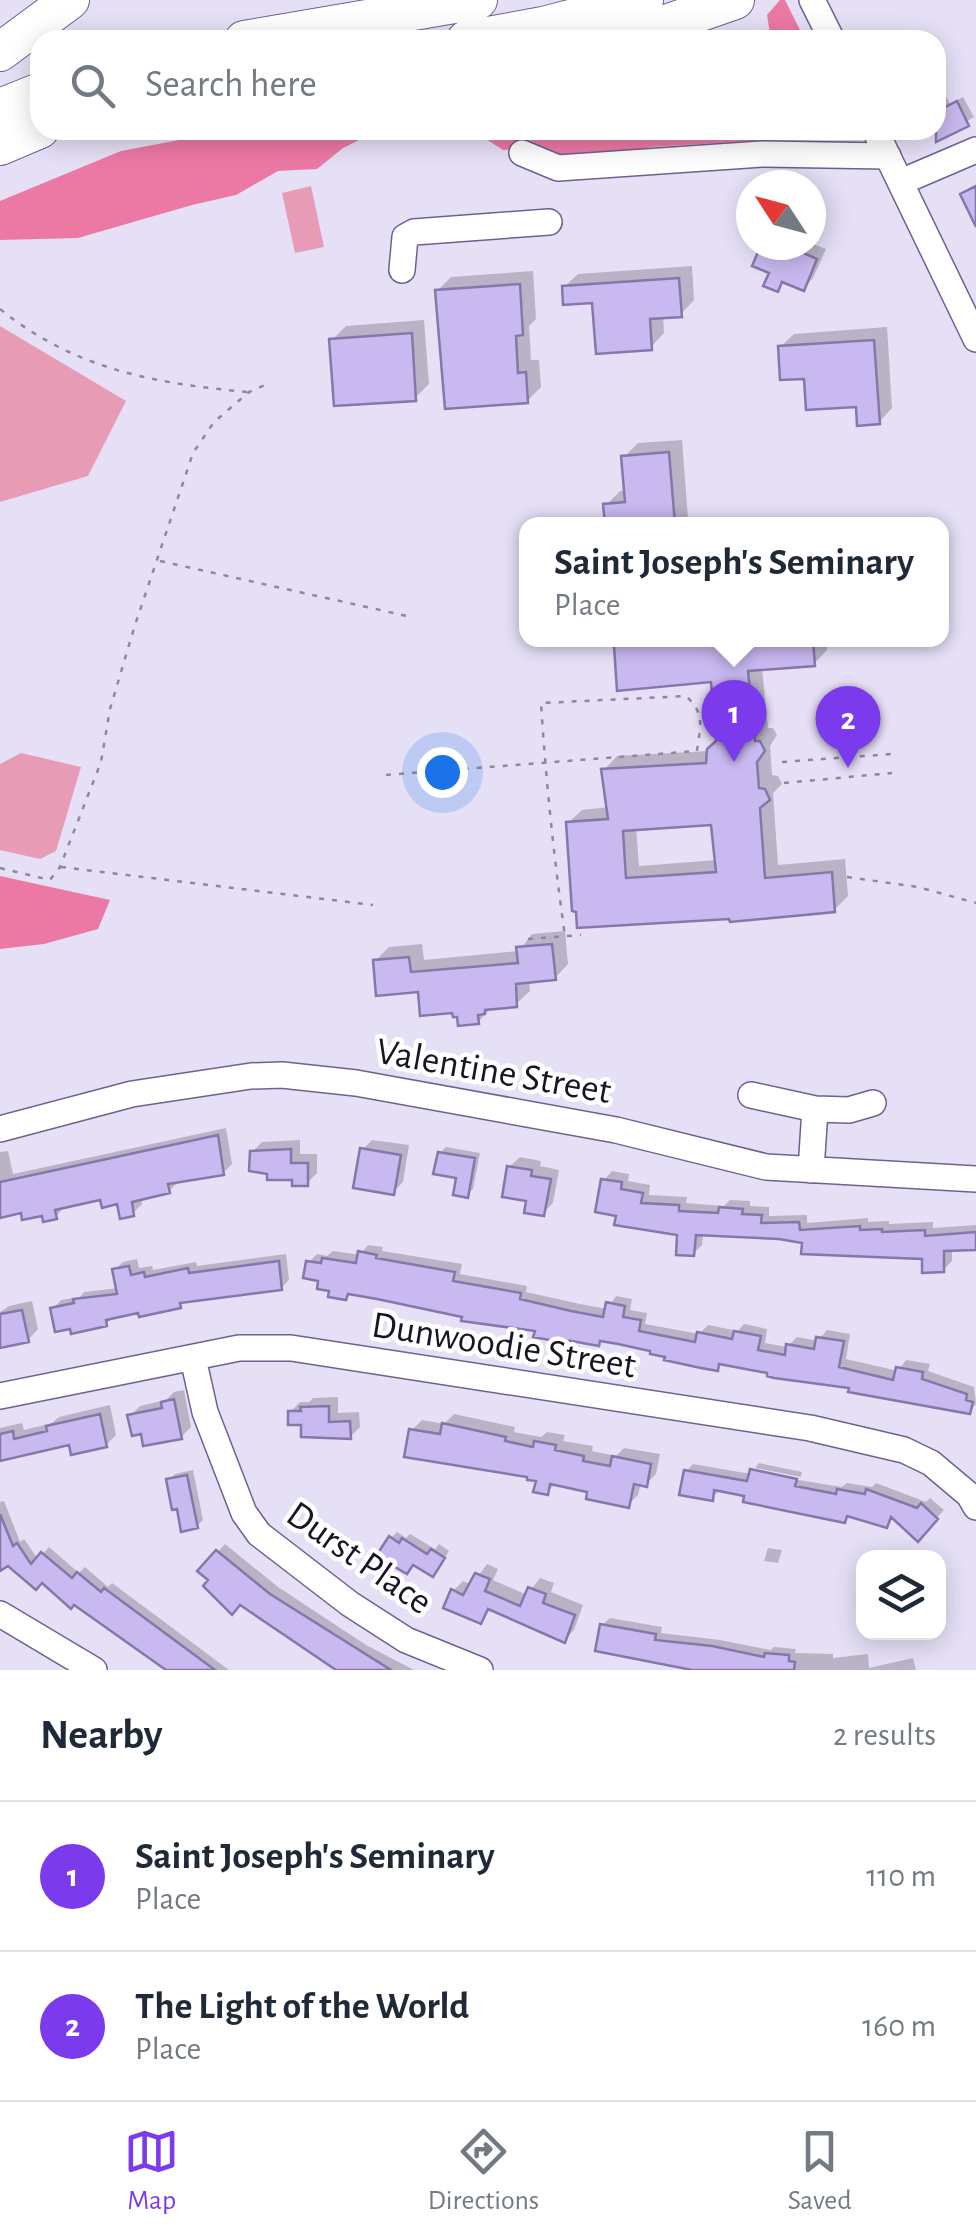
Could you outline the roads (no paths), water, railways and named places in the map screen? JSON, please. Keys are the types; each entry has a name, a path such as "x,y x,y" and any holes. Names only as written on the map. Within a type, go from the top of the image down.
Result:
{"highway":[{"path":"0,52 70,0"},
{"path":"520,30 644,0"},
{"path":"649,30 736,0"},
{"path":"301,30 466,1"},
{"path":"0,108 30,96"},
{"path":"0,146 30,133"}],"street":[{"path":"812,0 827,30"},
{"path":"880,140 976,339"},
{"path":"901,182 976,150"},
{"path":"522,153 558,168 762,154 888,156"},
{"path":"402,270 405,237 414,232 549,222"},
{"name":"Valentine Street","path":"0,1129 132,1094 282,1075 356,1083 616,1130 766,1167 976,1178"},
{"path":"750,1095 816,1109 849,1110 873,1103"},
{"path":"811,1170 816,1109"},
{"name":"Dunwoodie Street","path":"0,1396 239,1348 290,1348 810,1428 904,1450 931,1463 976,1507"},
{"name":"Durst Place","path":"194,1358 205,1412 244,1513 259,1534 336,1594 406,1640 480,1670"},
{"path":"0,1614 94,1670"}],"place":[{"name":"Saint Joseph's Seminary","path":"734,762"},
{"name":"The Light of the World","path":"848,768"}]}
